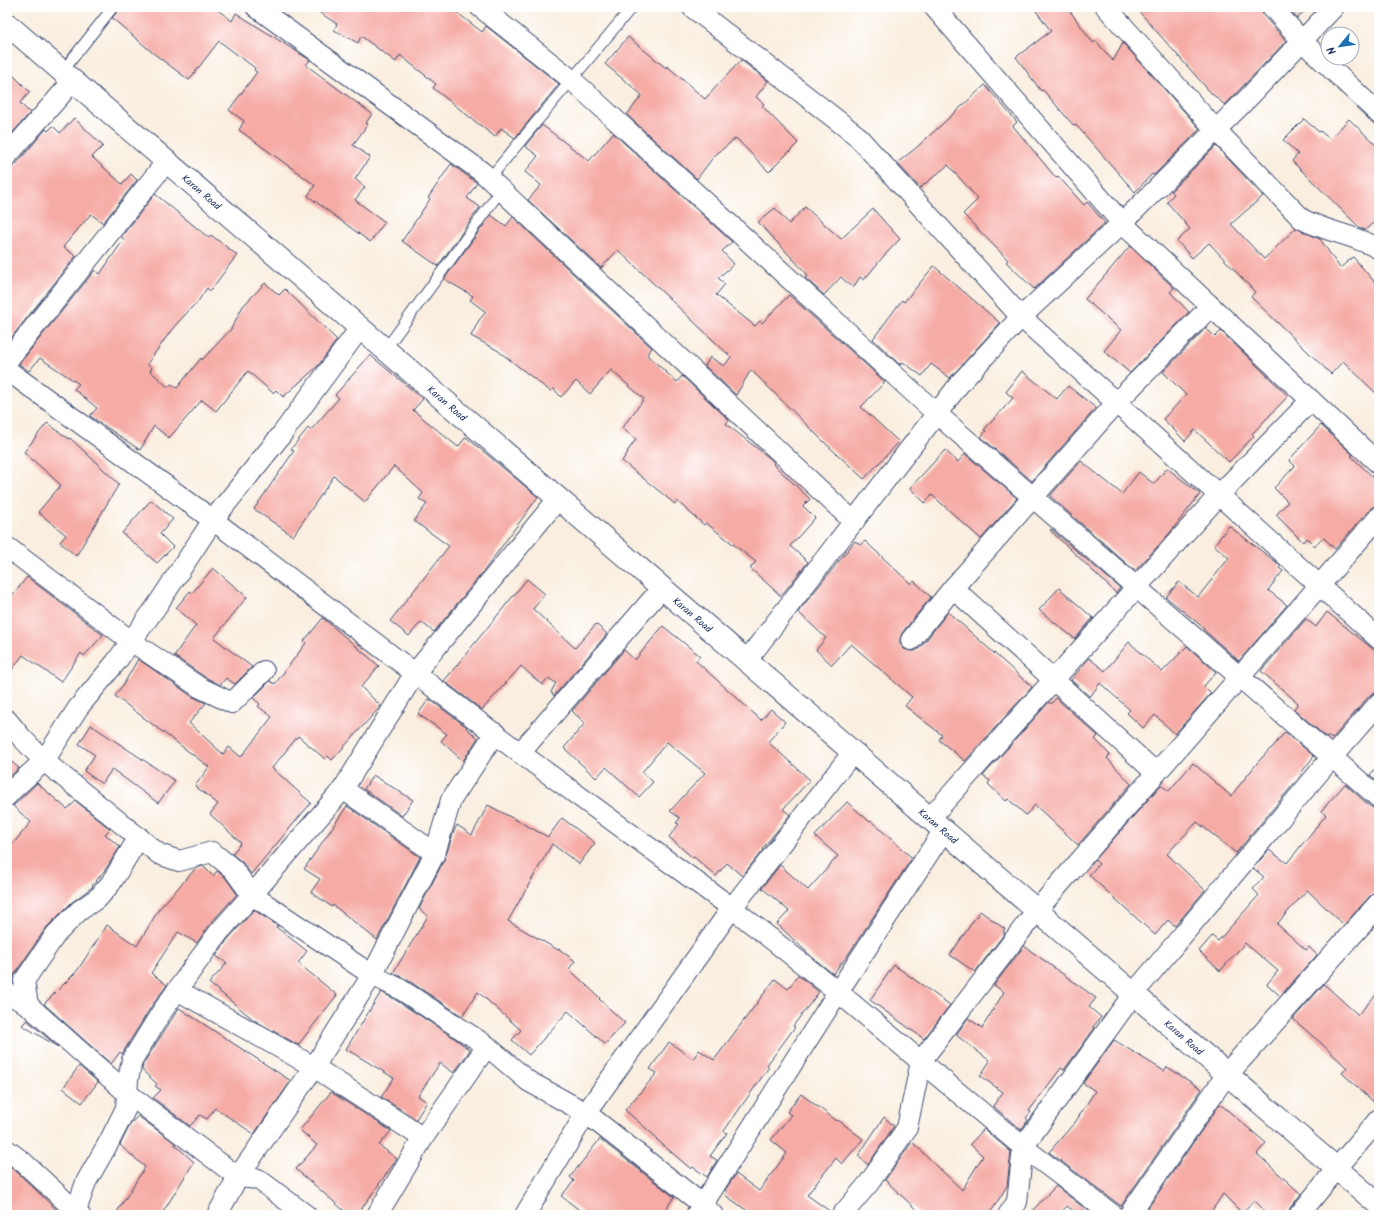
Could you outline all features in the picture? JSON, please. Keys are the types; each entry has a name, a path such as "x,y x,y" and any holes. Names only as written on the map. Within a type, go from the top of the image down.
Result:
{"street":[{"path":"256,7 482,172 854,522"},
{"path":"480,7 572,80 937,414 1379,798"},
{"path":"692,7 856,135 1021,317 1379,639"},
{"path":"934,7 1122,223 1379,464"},
{"path":"1106,7 1216,130 1302,219 1370,244 1379,249"},
{"path":"1272,7 1302,41 1379,114"},
{"path":"747,660 961,382 1021,317 1122,223 1247,100 1334,7"},
{"name":"Karan Road","path":"7,24 1379,1205"},
{"path":"7,156 68,76"},
{"path":"7,362 167,161"},
{"path":"911,640 953,588 1117,402 1211,306"},
{"path":"7,796 44,760 78,708 116,662 156,607 213,520 282,434 360,328"},
{"path":"7,370 213,520 520,753 732,908 838,992 1023,1147 1113,1215"},
{"path":"7,720 21,737 44,760 159,854 179,861 212,852 233,869 252,895 372,975 400,989 487,1046 528,1081 586,1113 704,1212 838,992 937,824 1053,680 1219,495 1311,400"},
{"path":"7,1150 24,1162 76,1214 86,1182 109,1142 126,1108 132,1060 146,1036 177,990 219,932 343,789 415,673 558,499"},
{"path":"842,1215 869,1183 907,1128 921,1061 1037,910 1379,517"},
{"path":"10,556 199,687 232,703 264,671"},
{"path":"520,753 662,588"},
{"path":"953,588 1156,773"},
{"path":"1008,1215 1017,1202 1023,1147 1134,993 1332,757 1379,704"},
{"path":"217,1215 238,1177 314,1067 372,975 435,853 451,800 495,733"},
{"path":"525,1215 586,1113 732,908 853,752"},
{"path":"343,789 435,853"},
{"path":"28,1005 24,981 60,930 79,911 100,897 111,883 139,837"},
{"path":"1129,1215 1227,1074 1379,904"},
{"path":"177,990 314,1067 422,1138"},
{"path":"7,993 28,1005 127,1093 238,1177 258,1179 306,1215"},
{"path":"377,1215 422,1138 487,1046"},
{"path":"1299,1215 1336,1168 1379,1119"}],"lane":[{"path":"68,76 113,7"},
{"path":"385,350 495,185 572,80 632,7"}],"building":[{"path":"119,7 214,7 232,21 236,13 310,60 306,65 372,114 366,123 368,124 353,145 370,157 355,179 365,187 355,200 385,222 370,242 308,196 315,185 239,130 244,121 229,110 257,72 254,70 255,68 219,41 189,80 153,53 112,18 118,11"},
{"path":"311,7 450,7 482,32 486,26 559,84 515,138 501,128 495,137 433,88 436,84 400,55 396,62 361,36 358,43 334,30 337,24"},
{"path":"1033,7 1067,7 1093,43 1096,41 1113,61 1123,43 1200,129 1135,192 1076,125 1074,126 1043,90 1041,91 1016,57 1051,31"},
{"path":"1135,7 1261,7 1263,15 1286,41 1225,105 1211,93"},
{"path":"1287,7 1309,7 1297,18"},
{"path":"628,37 666,68 667,66 705,99 741,60 768,81 756,97 764,104 762,106 798,143 769,172 736,138 714,156 697,179 627,115 642,95 605,64"},
{"path":"7,69 30,92 20,103 30,113 7,139"},
{"path":"985,85 1017,122 1013,126 1056,178 1058,176 1084,205 1087,202 1105,223 1034,289 1006,262 1008,260 963,214 978,199 948,165 920,188 897,163 916,148"},
{"path":"74,118 103,146 92,157 122,184 131,174 137,180 103,223 91,214 63,247 76,256 7,343 7,167 11,167 16,164 46,129 48,131 53,126 60,133"},
{"path":"1304,119 1330,139 1349,119 1379,148 1379,218 1365,230 1359,227 1292,161 1298,154 1283,140"},
{"path":"542,125 589,161 613,133 732,242 722,251 734,264 718,278 725,284 716,295 755,326 760,321 762,323 789,295 885,382 861,407 899,442 864,479 751,370 736,395 705,366 710,357 724,366 731,357 618,250 601,268 528,200 541,185 525,172 538,156 525,146"},
{"path":"1216,146 1263,196 1231,224 1264,259 1296,228 1320,239 1340,268 1353,257 1379,287 1379,396 1343,361 1331,374 1251,297 1255,292 1209,243 1192,258 1177,241 1190,229 1167,202 1174,194 1171,191"},
{"path":"451,164 477,183 467,198 480,207 438,266 402,241"},
{"path":"155,194 209,238 211,235 237,255 210,291 207,288 195,306 194,305 173,328 147,364 152,368 150,371 168,387 171,384 177,388 201,358 202,360 231,329 243,306 265,283 279,295 285,289 337,340 318,366 283,397 276,390 273,393 248,371 216,411 202,400 169,438 154,426 140,450 90,416 97,408 74,389 79,384 40,358 29,371 19,364 95,270 100,274 124,239 121,237"},
{"path":"805,207 841,239 873,209 900,239 864,280 860,277 853,288 841,277 824,295 805,278 808,275 758,222 775,208 789,224"},
{"path":"491,215 506,226 513,217 652,348 647,355 677,382 682,376 729,420 726,424 772,460 774,463 773,464 810,499 803,506 815,518 790,546 808,562 781,596 750,568 756,562 706,523 704,525 677,501 675,504 622,461 636,439 622,428 644,399 611,370 590,394 576,381 561,397 553,388 550,391 497,350 471,336 479,320 486,312 470,300 473,296 444,279"},
{"path":"1130,246 1174,288 1170,292 1189,312 1130,373 1104,351 1121,330 1085,299"},
{"path":"934,266 1000,323 950,378 931,364 922,376 903,362 900,365 873,339 902,300 904,302"},
{"path":"1206,328 1215,337 1221,331 1288,396 1252,434 1254,436 1229,462 1195,430 1185,441 1163,419 1186,395 1163,372"},
{"path":"370,355 423,399 413,410 458,447 466,437 538,497 483,572 434,632 421,622 409,636 390,621 449,546 414,521 427,504 419,499 423,493 394,466 365,502 334,476 293,536 254,509 294,451 291,449 308,428 311,430 339,398 335,395"},
{"path":"1022,371 1057,399 1068,386 1096,408 1032,481 981,437 986,431 984,430 1013,398 1006,392"},
{"path":"47,423 69,439 70,438 119,484 76,556 60,542 66,535 38,512 61,485 24,452"},
{"path":"1321,425 1353,455 1351,456 1379,483 1379,503 1370,509 1335,549 1323,537 1315,546 1307,538 1303,542 1276,515 1288,502 1274,488 1295,466 1289,460"},
{"path":"945,450 958,462 965,454 1017,498 981,539 932,495 925,503 910,488"},
{"path":"1081,461 1122,494 1139,472 1154,484 1167,468 1200,494 1168,535 1135,571 1050,496"},
{"path":"151,500 173,519 160,534 173,547 157,563 122,533"},
{"path":"1229,526 1281,566 1279,568 1283,571 1268,590 1287,605 1239,661 1203,629 1204,628 1166,597 1179,582 1198,597 1229,558 1214,545"},
{"path":"1051,529 1120,588 1116,593 1050,530"},
{"path":"855,541 860,545 865,541 911,584 914,581 931,597 902,633 900,644 904,649 915,651 920,648 948,612 1032,687 965,761 939,740 942,735 905,706 912,697 851,644 832,665 816,650 826,638 798,612"},
{"path":"213,568 247,597 214,638 252,667 235,684 226,678 220,685 205,677 174,656 196,625 176,608 190,591 192,593"},
{"path":"27,577 103,635 84,656 81,653 61,682 23,655 7,676 7,602"},
{"path":"527,579 545,594 533,609 575,648 596,624 607,634 554,696 551,692 556,683 548,678 542,685 521,666 482,710 444,681"},
{"path":"1059,588 1093,618 1075,639 1039,610"},
{"path":"1327,612 1379,654 1379,692 1375,692 1370,695 1332,739 1328,736 1327,738 1294,709 1298,703 1261,671 1306,619 1316,627"},
{"path":"323,618 379,666 361,687 381,706 332,760 328,756 325,759 298,736 272,768 311,803 251,874 242,862 232,854 241,843 210,814 218,804 195,786 209,767 115,696 138,659 193,697 206,703 189,723 223,754 229,747 241,757 272,717 258,706 260,704 253,698 270,681 275,684 306,643 304,641"},
{"path":"663,626 700,656 696,661 761,720 771,709 785,722 768,742 810,780 783,809 790,815 742,876 727,863 716,876 669,837 679,824 676,823 680,818 670,811 705,773 667,742 642,772 653,782 639,797 606,767 596,778 564,748 585,723 572,711 624,650 635,660"},
{"path":"1129,642 1162,672 1187,646 1216,672 1204,686 1211,693 1175,734 1155,715 1143,728 1127,713 1130,710 1100,683 1090,697 1071,680 1089,658 1105,671"},
{"path":"1056,698 1098,736 1095,739 1110,755 1107,758 1131,784 1078,845 1035,805 1026,815 1008,799 1006,801 988,784 990,781 983,776 1049,702 1051,704"},
{"path":"429,699 467,727 466,728 478,738 463,761 441,741 447,734 418,714"},
{"path":"91,725 175,781 158,803 112,769 102,784 84,771 95,755 79,744"},
{"path":"1285,732 1314,756 1301,773 1302,774 1236,853 1197,822 1167,854 1205,890 1175,926 1168,920 1155,935 1089,875 1099,864 1095,860 1161,785 1169,791 1193,763 1231,796 1258,762"},
{"path":"7,758 19,768 7,779"},
{"path":"1379,763 1379,783 1370,775"},
{"path":"373,775 413,800 402,816 364,789"},
{"path":"37,783 67,809 76,801 110,829 105,834 120,847 105,870 92,886 93,887 71,903 46,928 14,975 13,983 7,982 7,851 31,822 13,806"},
{"path":"1345,784 1371,807 1379,809 1379,889 1370,896 1344,925 1307,890 1277,924 1306,950 1309,947 1317,955 1280,996 1267,984 1278,971 1245,943 1220,971 1199,951 1212,936 1218,941 1259,895 1253,889 1264,877 1253,868 1269,850 1287,863 1326,815 1321,811"},
{"path":"847,802 870,822 871,821 912,858 848,955 833,974 812,957 777,924 789,911 762,888 780,865 808,890 838,856 815,836"},
{"path":"488,805 548,837 562,818 595,843 579,864 552,844 508,921 558,950 559,949 575,961 569,969 625,1023 605,1044 568,1011 529,1055 512,1040 521,1030 478,992 462,1016 406,979 393,973 428,916 419,909 445,858 457,825 472,835"},
{"path":"347,806 420,857 377,940 333,905 332,907 311,892 320,879 304,869"},
{"path":"203,866 213,876 217,871 225,877 237,894 210,924 197,943 178,932 151,973 167,985 151,1007 122,1054 120,1052 111,1064 44,1004 77,971 107,925 137,946 159,909 196,868"},
{"path":"254,910 278,926 276,927 307,951 298,963 337,995 298,1045 254,1020 209,983 227,963 216,956 228,939"},
{"path":"980,911 1005,929 1003,932 1005,933 975,972 950,955"},
{"path":"1024,946 1096,998 1089,1007 1101,1017 1093,1027 1095,1028 1064,1070 1061,1068 1029,1111 1031,1112 1026,1118 1028,1120 1021,1130 993,1106 1003,1092 980,1076 990,1061 956,1035 968,1018 982,1028 1004,992 994,985"},
{"path":"894,965 950,1005 924,1039 870,1000"},
{"path":"798,975 819,992 793,1026 795,1027 767,1065 769,1067 724,1131 727,1133 710,1156 717,1160 707,1177 693,1167 691,1169 625,1110 657,1073 650,1069 669,1042 693,1059 699,1050 714,1060 775,979 788,989"},
{"path":"1324,984 1358,1015 1379,991 1379,1107 1342,1073 1347,1068 1293,1019"},
{"path":"381,992 450,1035 470,1050 454,1073 440,1063 418,1096 427,1102 416,1119 381,1097 394,1078 346,1049"},
{"path":"179,1008 291,1081 254,1134 215,1108 207,1119 200,1115 190,1126 153,1098 161,1090 155,1086 157,1084 142,1070 143,1064"},
{"path":"27,1020 58,1047 22,1025"},
{"path":"1114,1040 1164,1071 1167,1067 1202,1089 1121,1206 1049,1152 1076,1121 1095,1091 1083,1083"},
{"path":"79,1066 98,1082 82,1103 63,1088"},
{"path":"331,1092 391,1131 379,1145 397,1159 357,1215 349,1215 296,1169 317,1145 300,1130"},
{"path":"801,1094 863,1139 842,1164 836,1158 807,1195 831,1212 831,1215 753,1215 725,1195 727,1192 725,1190 736,1174 759,1191 787,1153 771,1140 791,1115 787,1112"},
{"path":"1220,1104 1266,1143 1257,1154 1301,1194 1290,1208 1288,1215 1269,1215 1254,1200 1242,1213 1223,1194 1209,1215 1143,1215"},
{"path":"138,1116 175,1143 174,1144 194,1162 161,1215 115,1215 145,1167 120,1145 131,1123"},
{"path":"884,1117 894,1126 868,1165 858,1156"},
{"path":"984,1129 1011,1152 1007,1186 989,1215 922,1215 885,1180 912,1142 962,1190 983,1156 970,1144"},
{"path":"600,1139 674,1197 662,1215 586,1215 561,1196 574,1181 570,1177"},
{"path":"7,1164 16,1171 62,1215 7,1215"},
{"path":"1056,1186 1084,1208 1078,1215 1067,1206 1059,1215 1028,1215"}]}
